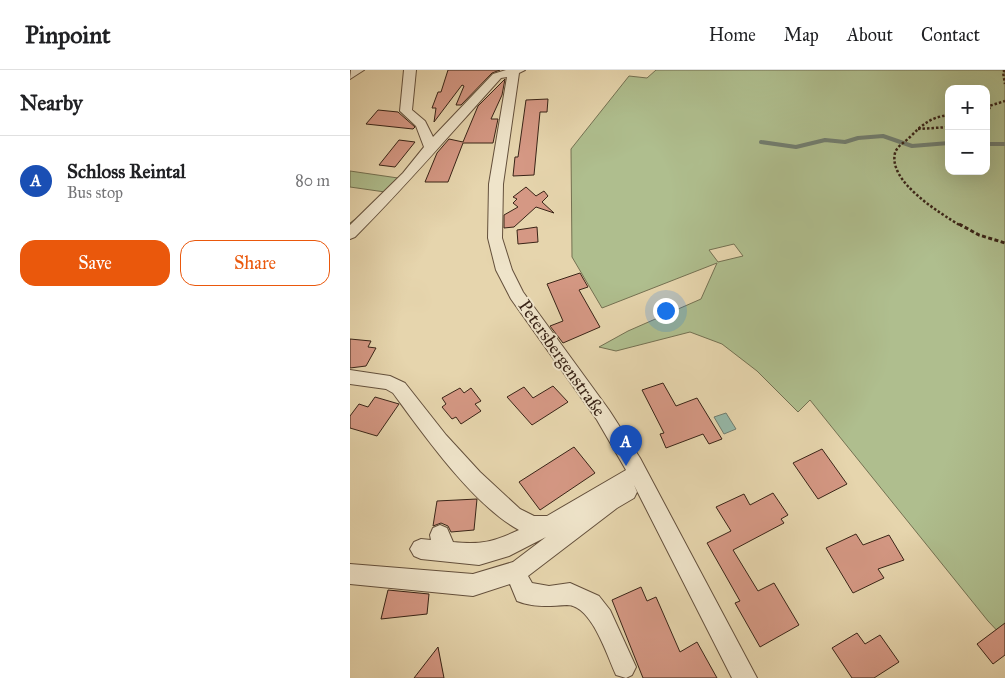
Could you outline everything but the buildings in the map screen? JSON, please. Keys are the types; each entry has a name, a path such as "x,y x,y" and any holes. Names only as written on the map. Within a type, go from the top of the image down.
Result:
{"street":[{"path":"350,76 358,70"},
{"path":"410,70 406,111 421,124 431,147"},
{"path":"350,234 408,176 431,147 497,76 516,70"},
{"name":"Petersbergenstraße","path":"516,70 496,184 495,238 504,270 517,295 603,415 641,479 745,678"},
{"path":"350,378 390,383 399,388 439,441 513,516 532,526 550,525"},
{"path":"421,549 443,544 479,555 502,549 550,525 621,482 641,479"},
{"path":"350,574 473,585 493,580 515,571 641,479"},
{"path":"515,571 525,593 549,597 570,594 591,604 602,618 624,667"}],"path":[{"path":"1005,70 1003,72 1005,84"},
{"path":"990,108 1005,101"},
{"path":"945,115 931,116 895,151 892,161 899,176 930,206 956,224 1005,243"},
{"path":"918,129 945,126"}],"green space":[{"path":"656,70 1005,70 1005,639 988,621 810,400 798,412 757,371 722,344 690,332 616,351 599,347 628,331 701,299 717,263 602,308 572,257 571,149 629,76 647,78","holes":["734,244 743,256 718,262 709,250"]},
{"path":"350,171 398,178 350,234 350,223 375,204 385,192 350,187"}],"shaded area":[{"path":"726,413 736,429 724,434 714,417"}],"waterway":[{"path":"761,142 796,147 825,140 845,142 858,138 883,136 912,146 945,143"},
{"path":"990,144 1005,144"}],"place":[{"name":"Schloss Reintal","path":"626,466"}]}
